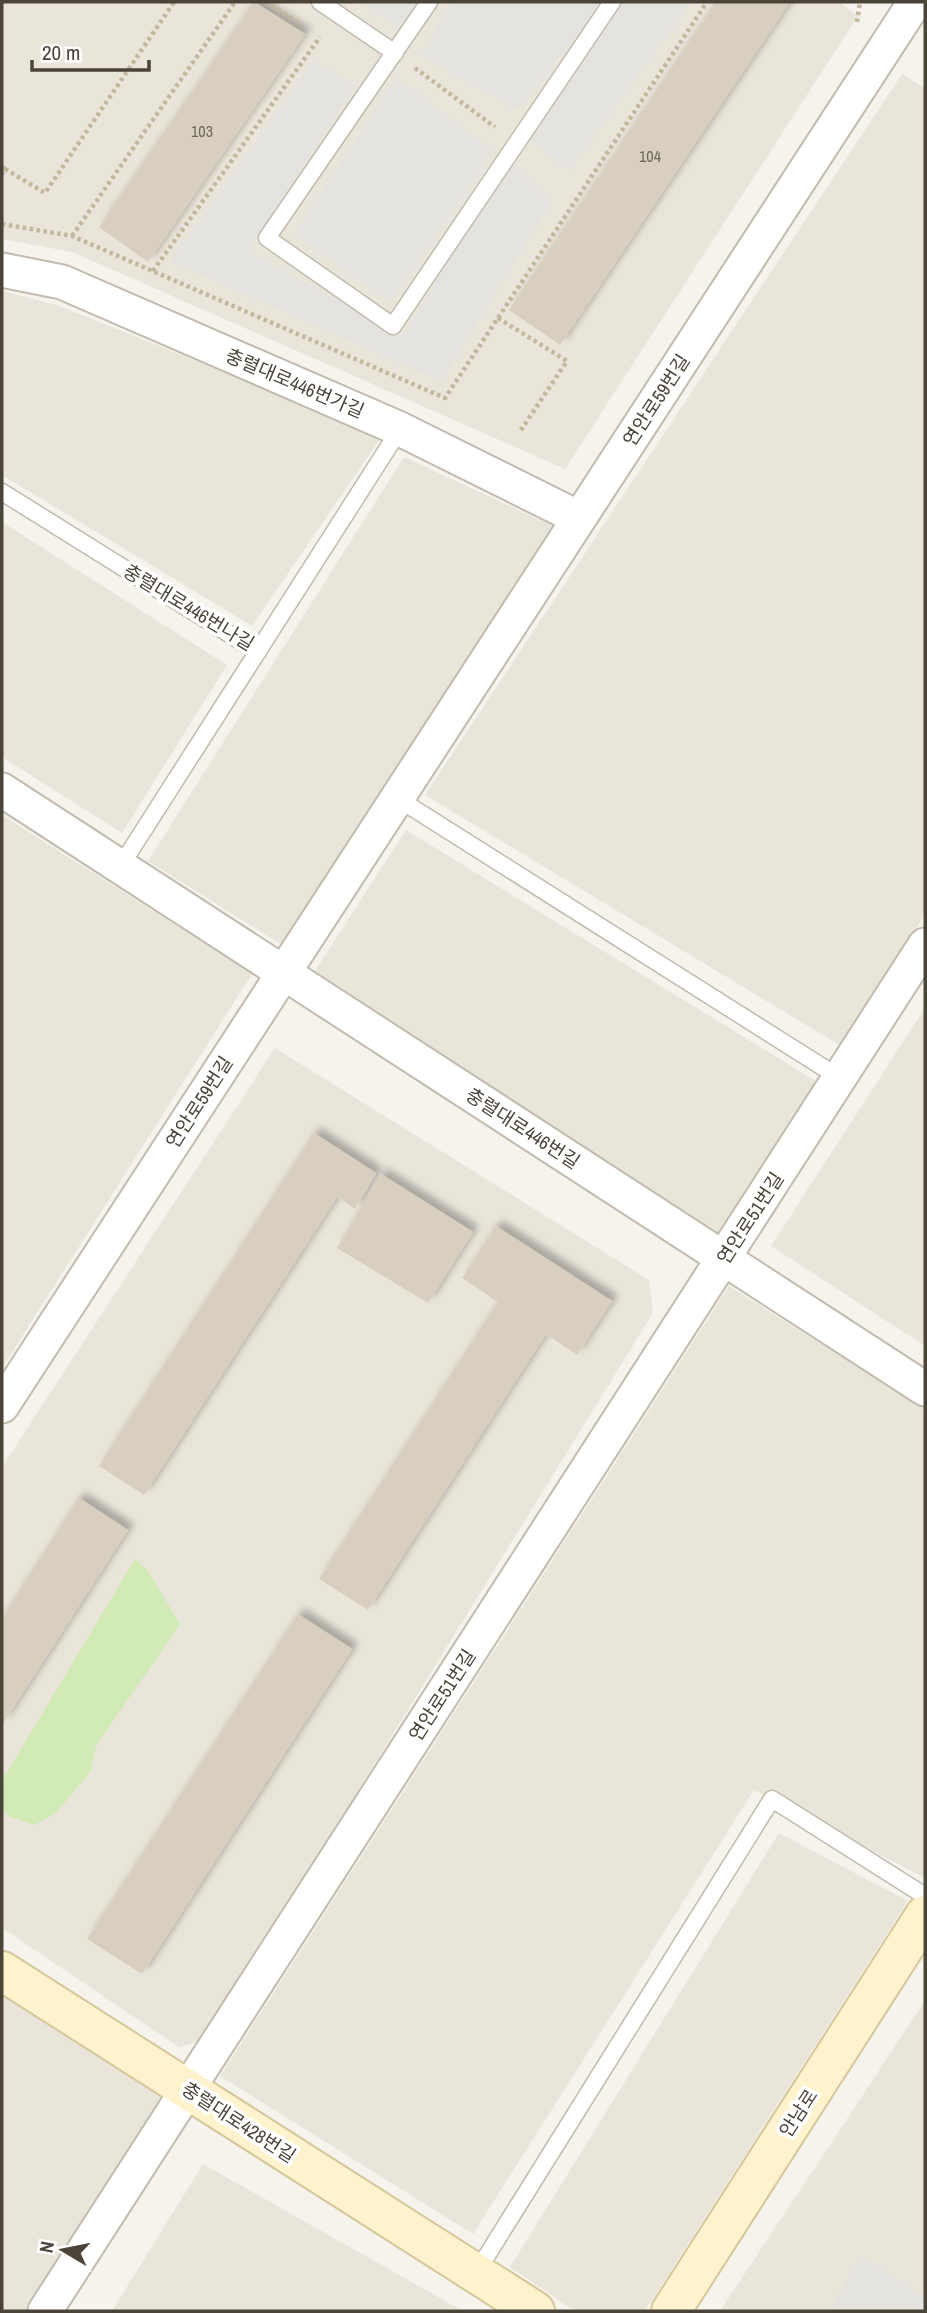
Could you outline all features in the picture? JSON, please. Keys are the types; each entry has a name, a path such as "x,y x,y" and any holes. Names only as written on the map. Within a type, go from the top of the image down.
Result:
{"street":[{"name":"연안로59번길","path":"2,1406 915,2"},
{"name":"충렬대로446번가길","path":"2,270 62,282 400,429 579,519"},
{"name":"충렬대로446번길","path":"2,790 925,1389"},
{"name":"연안로51번길","path":"45,2311 925,945"},
{"name":"안남로","path":"671,2311 925,1915"},
{"name":"충렬대로428번길","path":"2,1971 535,2311"}],"lane":[{"path":"320,2 395,53"},
{"path":"429,2 267,238 393,326 612,2"},
{"name":"충렬대로446번나길","path":"2,492 258,652 400,429"},
{"path":"120,867 258,652"},
{"path":"397,799 840,1078"},
{"path":"475,2273 772,1799 925,1896"}],"path":[{"path":"3,170 45,192 174,2"},
{"path":"2,224 72,236 235,2"},
{"path":"153,271 320,37 266,2"},
{"path":"395,53 518,144"},
{"path":"498,318 567,361 519,433"}],"shaded area":[{"path":"2,2 839,2 858,16 565,469 72,252 2,239"},
{"path":"416,2 399,27 364,4"},
{"path":"453,2 602,2 518,110 420,55"},
{"path":"611,2 691,2 569,171 531,142"},
{"path":"314,61 355,85 248,252 404,335 508,159 551,203 441,381 170,261"},
{"path":"902,74 925,88 925,914 841,1046 425,795"},
{"path":"396,77 492,151 391,302 294,235"},
{"path":"2,291 60,306 382,436 252,626 2,475"},
{"path":"404,457 553,526 282,945 148,861"},
{"path":"2,522 227,665 122,833 2,757"},
{"path":"2,815 252,974 2,1368"},
{"path":"406,830 819,1083 721,1239 315,971"},
{"path":"925,1008 925,1346 771,1246"},
{"path":"275,1048 649,1280 653,1313 204,2040 179,2047 2,1928 2,1467"},
{"path":"729,1286 925,1409 925,1878 754,1790 473,2234 220,2076"},
{"path":"779,1833 908,1901 645,2311 575,2311 510,2267"},
{"path":"2,1995 166,2094 25,2311 2,2311"},
{"path":"925,2001 925,2311 720,2311"},
{"path":"203,2164 463,2311 112,2311"},
{"path":"861,2256 925,2298 925,2311 829,2311"}],"green space":[{"path":"135,1559 148,1571 180,1624 96,1746 90,1772 56,1813 34,1825 8,1816 2,1808 2,1781"}],"building":[{"path":"254,2 305,34 148,262 99,227"},
{"path":"716,2 790,2 560,345 509,310"},
{"path":"314,1133 376,1173 355,1209 337,1197 144,1495 99,1466"},
{"path":"381,1174 473,1232 428,1303 337,1248"},
{"path":"496,1226 612,1301 577,1355 546,1334 368,1610 319,1579 498,1302 462,1278"},
{"path":"79,1498 128,1530 2,1725 2,1618"},
{"path":"298,1614 352,1649 142,1974 87,1939"}]}
